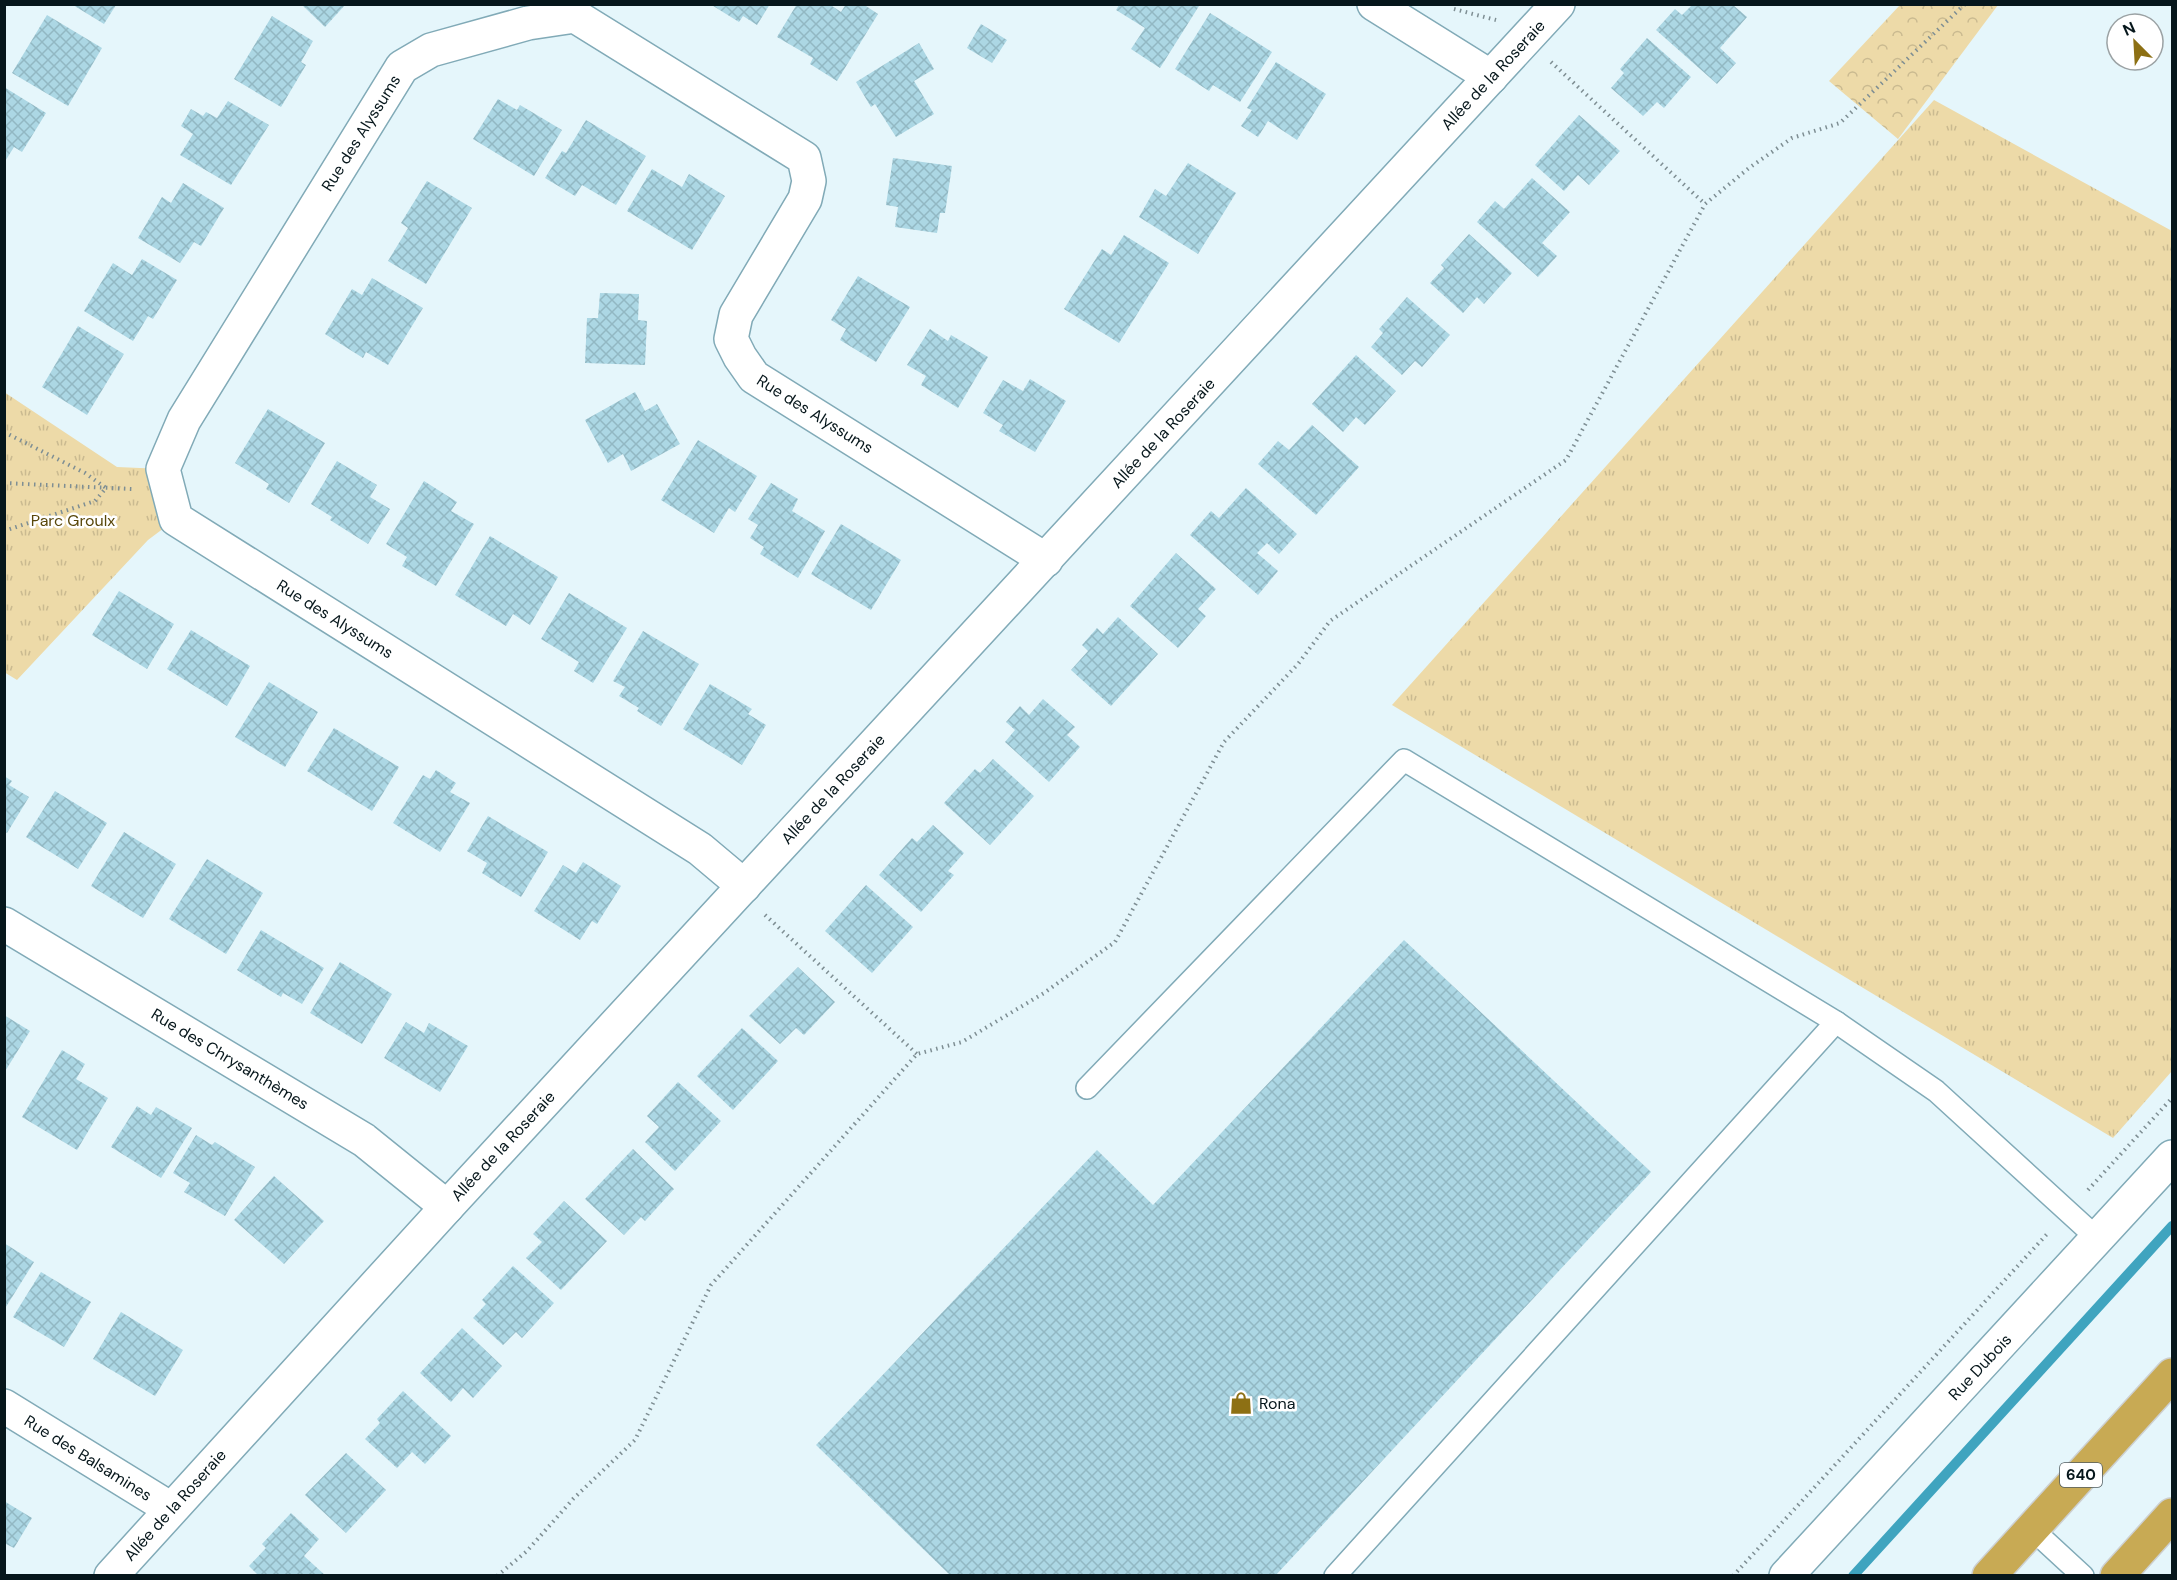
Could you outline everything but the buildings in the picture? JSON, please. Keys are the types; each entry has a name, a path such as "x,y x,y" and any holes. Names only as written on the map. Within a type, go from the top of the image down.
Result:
{"highway":[{"name":"640","path":"1989,1575 2172,1375"},
{"path":"2117,1575 2172,1515"}],"street":[{"path":"1374,4 1491,77"},
{"name":"Allée de la Roseraie","path":"111,1575 447,1207 1558,4"},
{"name":"Rue des Alyssums","path":"744,886 700,849 176,519 163,470 184,420 402,67 430,50 528,22 575,16 804,158 809,181 806,199 736,315 731,339 740,357 754,377 1046,560"},
{"name":"Rue des Chrysanthèmes","path":"4,924 364,1140 447,1207"},
{"name":"Rue Dubois","path":"1786,1575 2172,1157"},
{"name":"Rue des Balsamines","path":"4,1406 171,1509"}],"lane":[{"path":"1087,1088 1404,760 1836,1022 1936,1091 2098,1239"},
{"path":"1335,1575 1836,1022"},
{"path":"2032,1529 2083,1575"}],"path":[{"path":"497,1575 527,1551 573,1499 635,1440 711,1285 917,1054 962,1042 1044,993 1115,942 1224,742 1298,664 1330,621 1566,460 1705,204 1749,168 1792,138 1840,123 1965,4"},
{"path":"1447,8 1507,23"},
{"path":"1549,61 1705,204"},
{"path":"4,432 85,473 106,488"},
{"path":"4,483 168,490"},
{"path":"4,531 95,501 106,488"},
{"path":"744,886 766,917 917,1054"},
{"path":"1732,1575 2172,1098"}],"green space":[{"path":"1900,5 1998,5 1898,139 1829,81"},
{"path":"1934,100 2172,231 2172,1071 2113,1138 1392,705"},
{"name":"Parc Groulx","path":"4,392 117,467 163,469 176,519 148,540 17,680 4,672"}],"waterway":[{"path":"1853,1576 2172,1226"}],"place":[{"name":"Rona","path":"1241,1403"}]}
